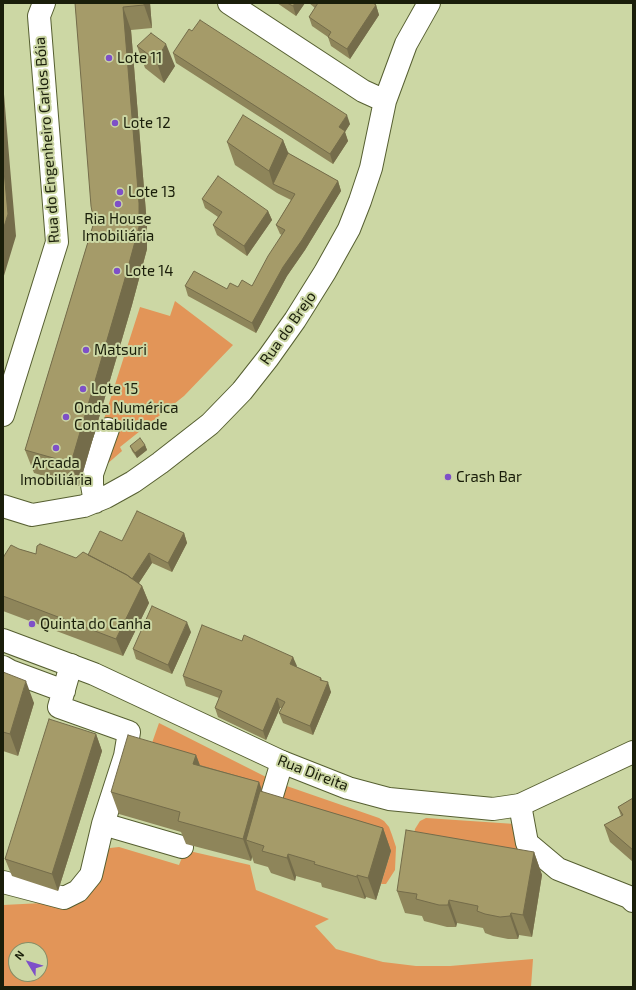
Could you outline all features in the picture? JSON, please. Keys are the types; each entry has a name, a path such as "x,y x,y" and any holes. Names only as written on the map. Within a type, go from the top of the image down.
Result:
{"street":[{"path":"229,3 363,91 385,101"},
{"name":"Rua do Brejo","path":"3,506 32,515 84,506 106,497 133,482 160,463 210,424 242,391 291,327 325,272 352,222 371,168 385,101 406,44 429,3"},
{"name":"Rua do Engenheiro Carlos Bóia","path":"3,415 57,242 37,7"},
{"path":"94,502 92,474 108,429"},
{"name":"Rua Direita","path":"3,640 94,674 282,762 348,788 388,799 493,809 520,806 633,752"},
{"path":"3,882 64,898 78,890 91,875 103,824 125,756 129,732 59,707 71,665"},
{"path":"3,667 64,691"},
{"path":"259,843 282,762"},
{"path":"520,806 527,843 558,869 629,897 633,901"},
{"path":"103,824 182,847"}],"shaded area":[{"path":"175,301 233,345 184,396 120,447 122,451 106,465 103,422 140,307 170,316"},
{"path":"159,723 272,780 267,804 146,760"},
{"path":"278,783 384,821 389,827 396,847 395,870 386,884 381,884 391,851 268,813"},
{"path":"426,818 515,824 530,863 403,907 415,829 420,821"},
{"path":"119,847 179,865 185,850 250,865 256,890 329,919 315,926 336,949 383,962 416,966 450,966 533,959 531,987 3,987 3,905 82,901 103,853 110,848"}],"building":[{"path":"75,3 144,3 144,5 123,7 139,203 139,227 71,463 25,450 94,222 91,206"},
{"path":"287,3 295,3 293,6"},
{"path":"318,3 373,3 376,5 347,49 328,37 331,32 309,17"},
{"path":"200,20 347,115 339,127 345,131 330,154 173,53 189,29 192,31"},
{"path":"151,33 166,44 156,60 137,46"},
{"path":"243,115 283,140 269,171 227,142"},
{"path":"288,153 338,181 302,240 283,267 252,323 185,286 194,271 227,289 230,283 238,287 242,280 252,286 268,256 285,230 276,225 295,194 273,184"},
{"path":"3,160 8,214 3,230"},
{"path":"218,176 268,211 244,246 213,225 222,212 202,199"},
{"path":"140,438 145,445 135,453 130,446"},
{"path":"137,511 184,533 168,563 149,553 132,579 88,555 100,531 122,541"},
{"path":"40,544 76,558 83,552 127,575 142,586 116,639 3,596 3,559 11,545 36,554 37,546"},
{"path":"152,606 187,622 168,665 133,649"},
{"path":"202,625 242,641 244,635 293,657 290,664 321,678 320,680 328,682 310,726 279,713 285,702 277,698 263,731 215,708 222,691 183,676"},
{"path":"3,672 26,681 10,734 3,732"},
{"path":"49,719 96,734 52,874 5,859"},
{"path":"128,735 196,755 193,764 259,782 243,839 178,821 180,812 111,792"},
{"path":"260,791 383,828 368,878 357,875 357,877 314,864 315,862 288,854 287,858 262,851 264,846 246,840"},
{"path":"633,798 633,850 604,825 623,815 618,807"},
{"path":"406,830 534,852 523,915 511,913 510,916 500,917 477,911 478,906 449,900 448,905 439,905 416,899 417,894 397,891"}],"place":[{"name":"Lote 11","path":"109,58"},
{"name":"Lote 12","path":"115,123"},
{"name":"Lote 13","path":"120,192"},
{"name":"Ria House Imobiliária","path":"118,204"},
{"name":"Lote 14","path":"117,271"},
{"name":"Matsuri","path":"86,350"},
{"name":"Lote 15","path":"83,389"},
{"name":"Onda Numérica Contabilidade","path":"66,417"},
{"name":"Arcada Imobiliária","path":"56,448"},
{"name":"Crash Bar","path":"448,477"},
{"name":"Quinta do Canha","path":"32,624"}]}
